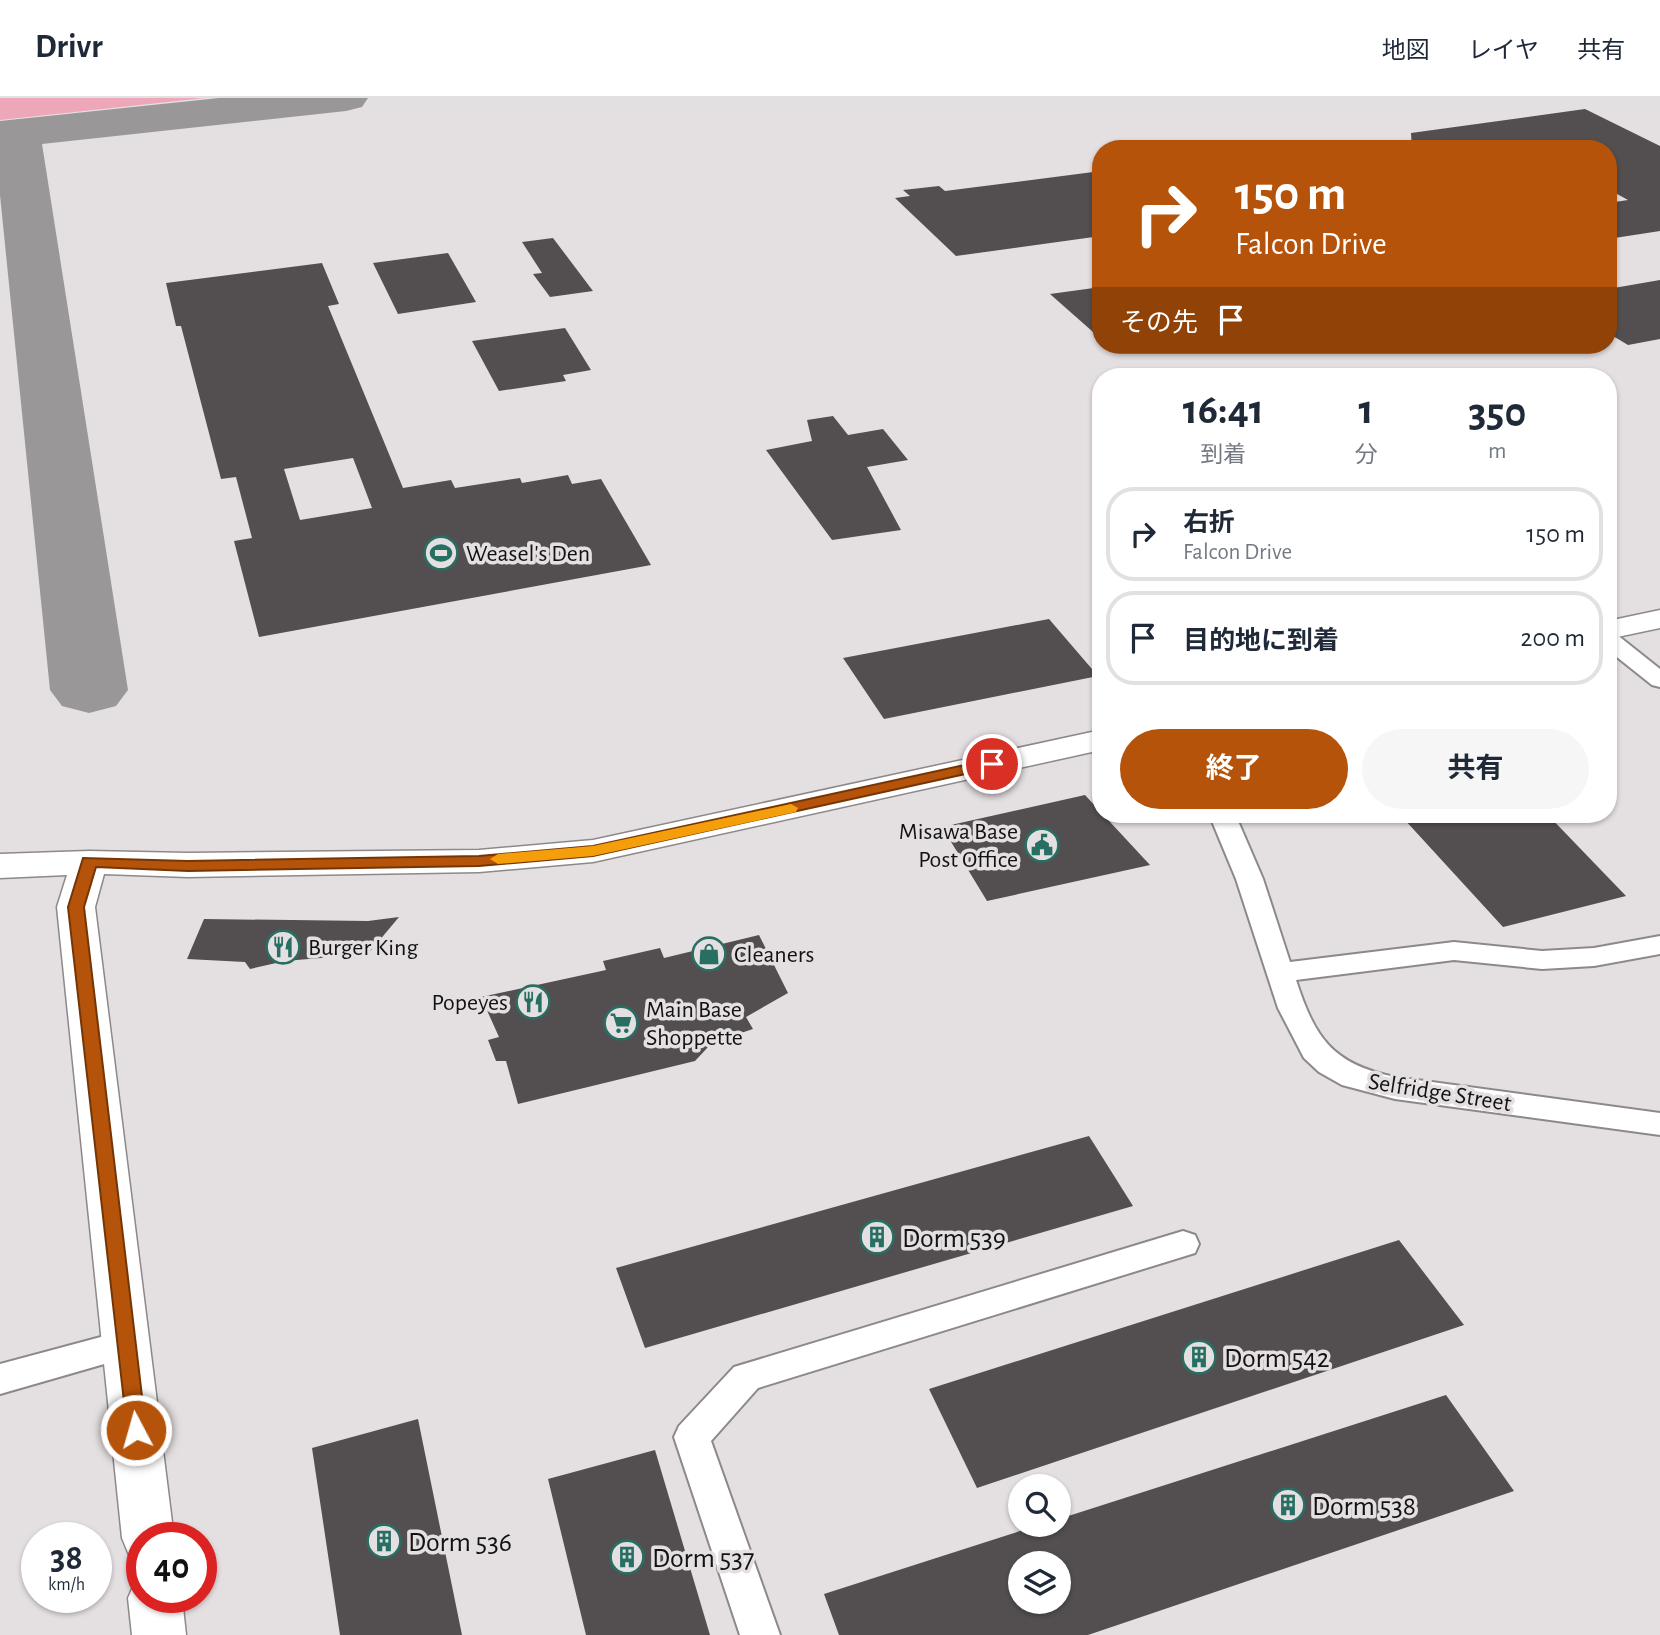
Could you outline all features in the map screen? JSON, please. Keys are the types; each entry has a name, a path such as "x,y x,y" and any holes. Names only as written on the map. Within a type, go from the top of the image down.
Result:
{"street":[{"path":"1617,631 1660,619"},
{"path":"1617,632 1660,628"},
{"path":"1617,637 1660,680"},
{"path":"0,866 89,862 188,866 479,861 593,851 1092,742"},
{"name":"Selfridge Street","path":"1226,823 1253,888 1293,1014 1311,1047 1331,1066 1359,1080 1395,1088 1660,1125"},
{"path":"89,862 76,907 146,1522"},
{"path":"1281,972 1454,951 1542,960 1594,957 1660,945"},
{"path":"760,1635 692,1437 746,1377 1183,1244"},
{"path":"0,1379 127,1344"},
{"path":"157,1613 159,1635"}],"shaded area":[{"path":"0,98 205,98 0,120"}],"building":[{"path":"1585,109 1660,146 1660,231 1617,238 1617,202 1628,200 1617,194 1617,140 1411,140 1411,133"},
{"path":"1092,172 1092,237 956,256 895,198 910,196 903,190 939,186 945,191"},
{"path":"553,238 593,291 550,297 533,274 542,273 522,242"},
{"path":"448,253 476,302 398,314 373,263"},
{"path":"322,263 339,304 328,306 403,488 451,480 455,488 520,478 522,483 568,475 572,484 601,479 651,565 259,637 234,541 252,538 236,477 221,479 181,326 176,326 166,283","holes":["353,458 372,508 300,520 284,469"]},
{"path":"1660,280 1660,339 1628,345 1617,338 1617,287"},
{"path":"1092,288 1092,331 1050,294"},
{"path":"565,328 591,370 563,375 566,381 499,391 472,341"},
{"path":"833,416 848,435 883,429 908,460 867,467 901,530 832,540 766,450 812,441 807,420"},
{"path":"1049,619 1092,669 1092,677 884,719 843,658"},
{"name":"Misawa Base Post Office","path":"1085,795 1092,803 1092,823 1111,823 1150,865 987,901 942,827"},
{"path":"1408,823 1556,823 1626,896 1503,927"},
{"name":"Burger King","path":"399,917 368,954 285,961 250,969 245,962 187,959 204,919 368,921"},
{"name":"Main Base Shoppette","path":"759,935 788,993 746,1017 753,1029 738,1034 740,1038 710,1045 695,1061 518,1104 506,1061 496,1061 488,1040 499,1037 481,997 606,970 603,961 660,948 664,958"},
{"name":"Dorm 539","path":"1089,1136 1133,1206 645,1348 616,1268"},
{"name":"Dorm 542","path":"1399,1240 1464,1325 1019,1474 1008,1474 1008,1478 977,1488 929,1389"},
{"name":"Dorm 538","path":"1446,1395 1514,1491 1088,1635 839,1635 824,1594 1008,1535 1071,1537 1071,1515"},
{"name":"Dorm 536","path":"418,1419 462,1635 340,1635 312,1448"},
{"name":"Dorm 537","path":"655,1450 710,1635 586,1635 548,1479"}],"taxiway":[{"path":"17,133 346,98"},
{"path":"0,135 17,133"},
{"path":"17,133 89,690"}],"slow traffic":[{"path":"498,859 593,851 791,808"}],"place":[{"name":"Weasel's Den","path":"441,553"},
{"name":"Misawa Base Post Office","path":"1042,845"},
{"name":"Burger King","path":"283,947"},
{"name":"Cleaners","path":"709,954"},
{"name":"Popeyes","path":"533,1002"},
{"name":"Main Base Shoppette","path":"621,1023"},
{"name":"Dorm 539","path":"877,1237"},
{"name":"Dorm 542","path":"1199,1357"},
{"name":"Dorm 538","path":"1288,1505"},
{"name":"Dorm 536","path":"384,1541"},
{"name":"Dorm 537","path":"627,1557"}],"route":[{"path":"136,1430 76,907 76,898 89,862 188,866 479,861 593,851 992,764"}]}
